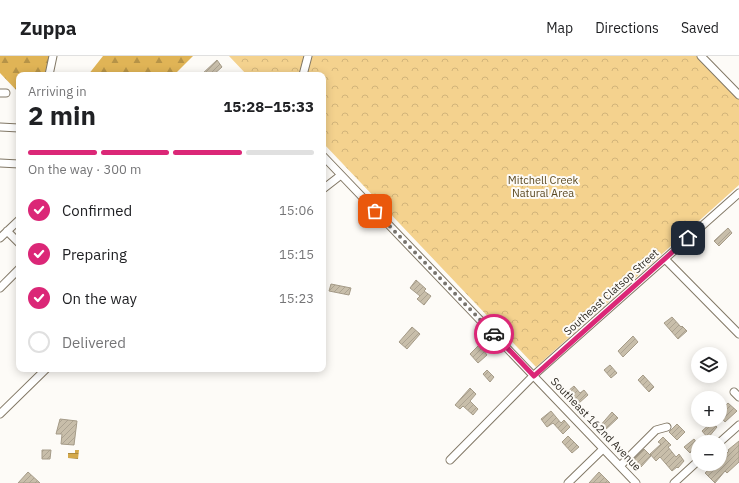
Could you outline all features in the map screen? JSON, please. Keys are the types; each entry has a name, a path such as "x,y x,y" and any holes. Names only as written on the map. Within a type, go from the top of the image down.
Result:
{"street":[{"path":"49,72 52,56"},
{"path":"304,72 308,56"},
{"path":"701,56 739,95"},
{"path":"0,127 16,128"},
{"name":"Southeast 162nd Avenue","path":"326,159 636,483"},
{"path":"0,163 16,164"},
{"path":"326,187 341,175"},
{"name":"Southeast Clatsop Street","path":"450,460 534,376 739,193"},
{"path":"0,238 16,223"},
{"path":"7,231 16,240"},
{"path":"665,259 739,334"},
{"path":"0,288 16,272"},
{"path":"0,414 43,372"},
{"path":"727,436 739,425"},
{"path":"620,466 656,430 667,428"},
{"path":"568,483 603,448"},
{"path":"674,483 691,468"}],"green space":[{"path":"0,56 50,56 47,72 16,72 16,90 0,73"},
{"path":"103,56 193,56 177,72 90,72"},
{"name":"Mitchell Creek Natural Area","path":"229,56 698,56 739,99 739,185 536,367 326,146 326,72 244,72"}],"shaded area":[{"path":"75,450 79,450 78,459 68,458 68,453 75,453"}],"building":[{"path":"217,60 222,67 216,72 204,72"},
{"path":"728,228 732,233 719,246 714,241"},
{"path":"416,280 426,289 424,291 431,296 424,305 417,299 420,296 410,288"},
{"path":"331,284 351,288 349,295 329,291"},
{"path":"672,317 687,331 678,339 664,323"},
{"path":"412,327 420,334 407,349 399,342"},
{"path":"633,336 638,342 623,357 618,351"},
{"path":"481,343 487,349 484,351 487,355 478,363 470,354"},
{"path":"610,365 617,373 611,378 604,370"},
{"path":"487,370 494,377 490,382 483,374"},
{"path":"643,375 654,387 649,392 638,380"},
{"path":"574,386 580,393 584,390 588,395 579,403 568,391"},
{"path":"470,388 476,394 470,401 478,409 473,415 463,406 460,409 455,405"},
{"path":"728,403 737,411 727,420"},
{"path":"551,411 561,423 564,420 570,427 563,434 553,423 547,427 541,419"},
{"path":"612,412 618,418 603,432 599,427"},
{"path":"60,419 77,421 74,445 61,444 62,434 56,434"},
{"path":"677,424 685,432 677,440 669,432"},
{"path":"706,427 717,427 710,435 705,435 702,431"},
{"path":"568,436 579,447 572,453 562,442"},
{"path":"663,437 671,445 668,447 676,457 679,454 684,461 678,468 677,467 672,471 660,457 656,461 650,454 661,444 658,442"},
{"path":"691,441 690,453 684,447"},
{"path":"739,441 739,462 727,473 725,471 727,471 728,450"},
{"path":"644,449 651,456 641,467 632,461"},
{"path":"42,450 51,450 50,459 42,459"},
{"path":"707,471 725,471 715,483 705,473"},
{"path":"28,472 40,483 18,483"},
{"path":"599,472 610,483 589,483"}],"way so far":[{"path":"375,211 494,334"}],"route":[{"path":"494,334 534,376 688,238"}]}
